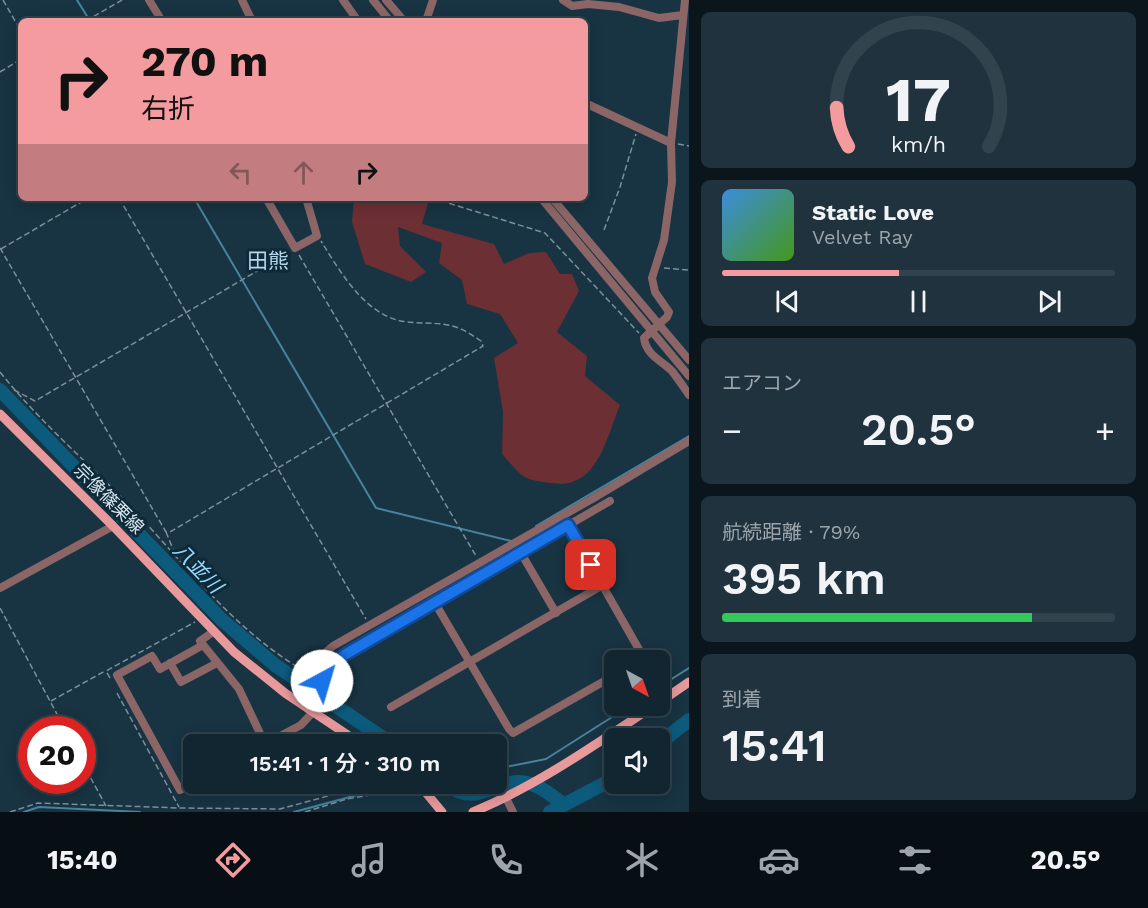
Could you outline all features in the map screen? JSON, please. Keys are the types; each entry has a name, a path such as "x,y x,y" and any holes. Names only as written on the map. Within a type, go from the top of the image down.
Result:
{"main road":[{"name":"宗像篠栗線","path":"0,414 113,526 213,632 253,668 347,734"},
{"path":"670,691 689,682"},
{"path":"473,812 507,801 516,793 638,716"},
{"path":"427,794 442,812"}],"street":[{"path":"149,0 160,18"},
{"path":"242,0 251,18"},
{"path":"343,0 356,18"},
{"path":"372,0 387,18"},
{"path":"386,0 401,18"},
{"path":"427,18 433,0"},
{"path":"563,0 572,6 588,4 618,7 659,18 683,15"},
{"path":"685,0 671,143 672,182 666,226 654,268 652,286 669,312 660,324 644,338 645,346 650,354 671,370 689,395"},
{"path":"588,104 671,143"},
{"path":"268,201 295,248 317,236 307,201"},
{"path":"543,201 689,376"},
{"path":"555,201 689,360"},
{"path":"321,683 308,671 322,654 689,441"},
{"path":"283,734 301,724 311,709 321,683 334,663 346,654 610,501"},
{"path":"568,525 639,650"},
{"path":"0,588 113,526"},
{"path":"521,553 556,613"},
{"path":"391,707 603,585"},
{"path":"435,603 508,729 513,733 604,681"},
{"path":"213,632 200,641 238,689 260,734"},
{"path":"183,788 180,790 117,675 152,656 160,669 203,645"},
{"path":"170,663 181,682 216,663"},
{"path":"507,801 513,812"}],"path":[{"path":"3,0 18,26"},
{"path":"92,18 122,0"},
{"path":"0,72 18,61"},
{"path":"604,230 638,128"},
{"path":"671,143 689,146"},
{"path":"83,201 0,249 166,532 175,555"},
{"path":"121,201 369,625"},
{"path":"442,201 545,233 644,338"},
{"path":"166,532 170,532 481,349 483,343 452,326 396,320 378,310 360,295 337,267 317,236"},
{"path":"14,390 35,401 295,248 480,562"},
{"path":"654,268 689,270"},
{"path":"0,372 14,390 219,603 262,642 309,674"},
{"path":"0,608 58,716"},
{"path":"50,701 200,619"},
{"path":"106,671 111,682"},
{"path":"117,692 180,808"},
{"path":"96,788 106,806"},
{"path":"10,812 38,803 249,811 280,809 335,794"},
{"path":"305,812 347,800 381,794"}],"shaded area":[{"path":"354,201 428,201 422,224 494,244 504,264 529,253 546,252 560,274 572,274 579,291 557,332 587,356 585,376 620,405 598,460 589,471 579,479 567,483 551,483 527,478 514,468 502,454 503,412 494,358 518,343 500,314 467,304 462,280 439,263 442,243 398,227 400,246 426,272 411,282 365,264 352,222"}],"waterway":[{"path":"77,0 88,18"},
{"path":"196,201 376,508 511,541"},
{"name":"八並川","path":"0,390 222,620 275,665 377,734"},
{"path":"536,526 689,436"},
{"path":"670,680 689,668"},
{"path":"507,767 546,759 614,716"},
{"path":"670,735 689,720"},
{"name":"八並川","path":"507,784 519,782 532,784 564,805"},
{"path":"550,812 604,784"},
{"path":"294,812 361,794"},
{"path":"24,812 39,807 140,812"}],"district":[{"name":"田熊","path":"268,261"}],"route":[{"path":"322,681 334,663 346,654 568,525 591,565"}]}
